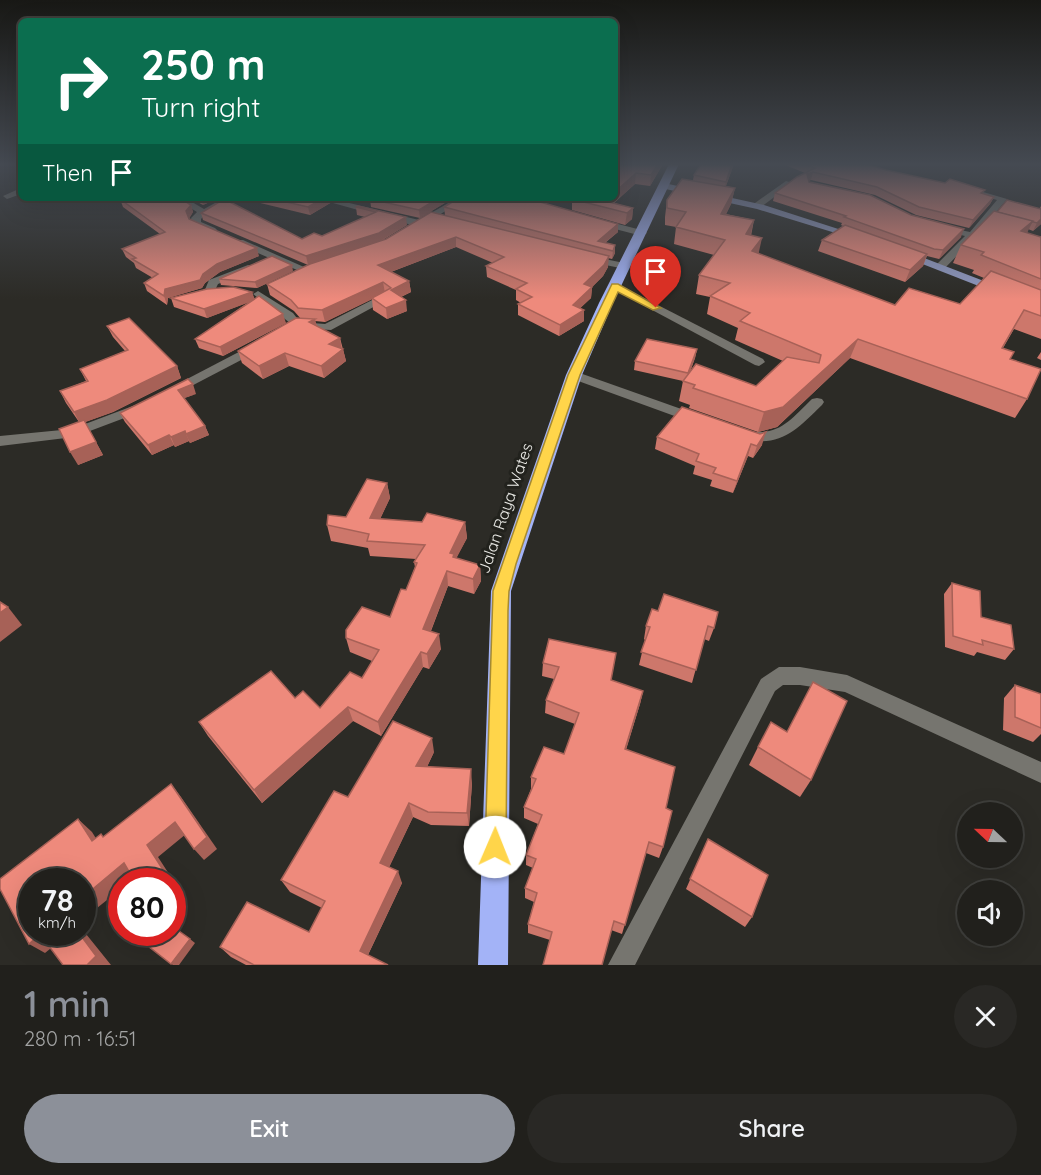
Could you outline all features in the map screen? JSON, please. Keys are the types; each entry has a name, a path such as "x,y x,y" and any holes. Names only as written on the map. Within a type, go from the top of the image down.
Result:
{"highway":[{"name":"Jalan Raya Wates","path":"493,965 501,591 574,375 653,209"}],"main road":[{"path":"773,209 866,240"},
{"path":"898,251 942,266 1011,295"}],"street":[{"path":"198,209 203,212"},
{"path":"209,209 196,218 197,224 219,233"},
{"path":"362,209 421,223"},
{"path":"408,231 421,223 436,219 449,209"},
{"path":"942,266 972,235 988,223 997,209"},
{"path":"586,219 642,233"},
{"path":"930,224 972,235"},
{"path":"230,237 307,271"},
{"path":"222,291 205,293 218,280 275,256"},
{"path":"580,256 625,266"},
{"path":"615,286 759,363"},
{"path":"258,292 270,306 293,318 296,324"},
{"path":"165,394 296,324 327,328 384,298"},
{"path":"574,375 713,424"},
{"path":"735,432 757,439 770,439 782,434 818,402"},
{"path":"0,441 74,433 147,403"},
{"path":"621,965 768,685 779,676 800,676 847,684 1041,774"}],"building":[{"path":"134,209 188,209 186,211 189,219 257,248 217,264 203,274 200,280 165,289 164,296 144,283 158,274 132,259 136,258 122,249 165,232"},
{"path":"208,209 244,209 302,239 314,233 322,236 376,212 364,209 406,217 379,233 306,256 201,213"},
{"path":"452,209 565,209 618,224 598,241 615,245 613,251"},
{"path":"611,209 632,209 627,213"},
{"path":"672,209 724,209 721,214 754,220 746,234 762,238 752,251 895,305 909,288 960,304 991,271 1041,290 1041,316 1024,310 1002,348 1014,352 1010,359 1041,369 1027,399 858,339 783,407 764,412 693,388 695,385 683,381 696,364 756,386 787,357 819,363 821,355 740,321 750,313 710,296 730,283 699,275 725,240 676,227 686,212"},
{"path":"824,209 899,209 911,215 964,229 943,250 934,249 844,217 846,216"},
{"path":"927,209 983,209 973,220"},
{"path":"999,209 1041,209 1041,219 1037,223 997,212"},
{"path":"994,211 1033,221 1021,231 1041,237 1041,279 981,255 984,252 961,245"},
{"path":"431,212 609,256 604,265 584,284 592,287 573,305 584,310 560,325 518,304 532,297 516,289 527,283 486,266 504,257 456,237 378,265 409,281 391,290 406,300 386,308 372,298 391,288 383,282 322,310 298,308 291,300 267,284 310,264 386,239"},
{"path":"845,225 927,254 910,270 822,240"},
{"path":"272,256 292,265 255,282 219,279"},
{"path":"233,287 252,292 204,309 171,298 207,289"},
{"path":"259,296 283,314 220,347 195,339"},
{"path":"129,318 177,366 107,400 74,412 60,391 88,381 80,369 128,350 107,326"},
{"path":"296,318 315,319 309,322 340,338 329,344 343,349 321,366 285,353 259,366 238,351"},
{"path":"647,339 697,349 688,373 635,361"},
{"path":"188,379 193,384 178,390 205,426 186,434 185,431 171,437 169,435 148,445 120,413"},
{"path":"682,407 760,434 766,432 757,446 751,444 737,481 713,473 716,468 696,461 699,454 657,437"},
{"path":"84,420 96,442 70,452 59,429"},
{"path":"367,479 387,483 370,518 422,522 427,513 465,522 450,553 454,554 453,557 480,565 473,579 447,571 423,629 439,634 427,654 421,652 378,722 348,707 254,790 199,722 271,671 295,698 303,691 320,708 350,672 362,678 379,650 346,638 346,630 362,607 390,617 401,589 406,590 417,563 414,562 425,545 367,541 369,534 327,525 328,515 346,517"},
{"path":"952,583 980,591 981,617 1011,625 1014,649 982,640 983,645 953,636"},
{"path":"664,594 718,612 714,628 708,626 696,670 641,652 650,627 646,626 652,609 658,611"},
{"path":"0,602 8,607 0,613"},
{"path":"549,639 616,653 611,680 643,691 625,749 675,767 666,808 672,811 663,847 649,842 625,925 614,921 602,965 543,965 552,932 528,924 537,893 525,888 536,859 526,855 542,815 524,807 536,779 531,777 544,747 564,754 579,713 546,700 559,667 543,663"},
{"path":"813,682 847,701 811,780 758,747 771,722 787,732"},
{"path":"1015,685 1041,694 1041,728 1015,717"},
{"path":"393,721 432,738 416,766 471,769 467,813 428,812 409,803 380,863 398,871 360,951 388,965 254,965 220,947 247,902 309,932 325,901 281,880 334,791 348,797"},
{"path":"171,784 207,837 194,849 175,822 147,845 162,868 127,868 124,863 118,868 108,868 108,876 96,886 96,868 18,868 18,923 0,889 0,879 78,819 92,841 101,834 103,837"},
{"path":"708,839 768,875 752,917 690,879"},
{"path":"49,946 89,946 96,956 87,965 63,965"},
{"path":"148,946 185,946 171,964"}],"route":[{"path":"495,847 500,611 501,591 509,564 574,375 615,286 656,308"}]}
